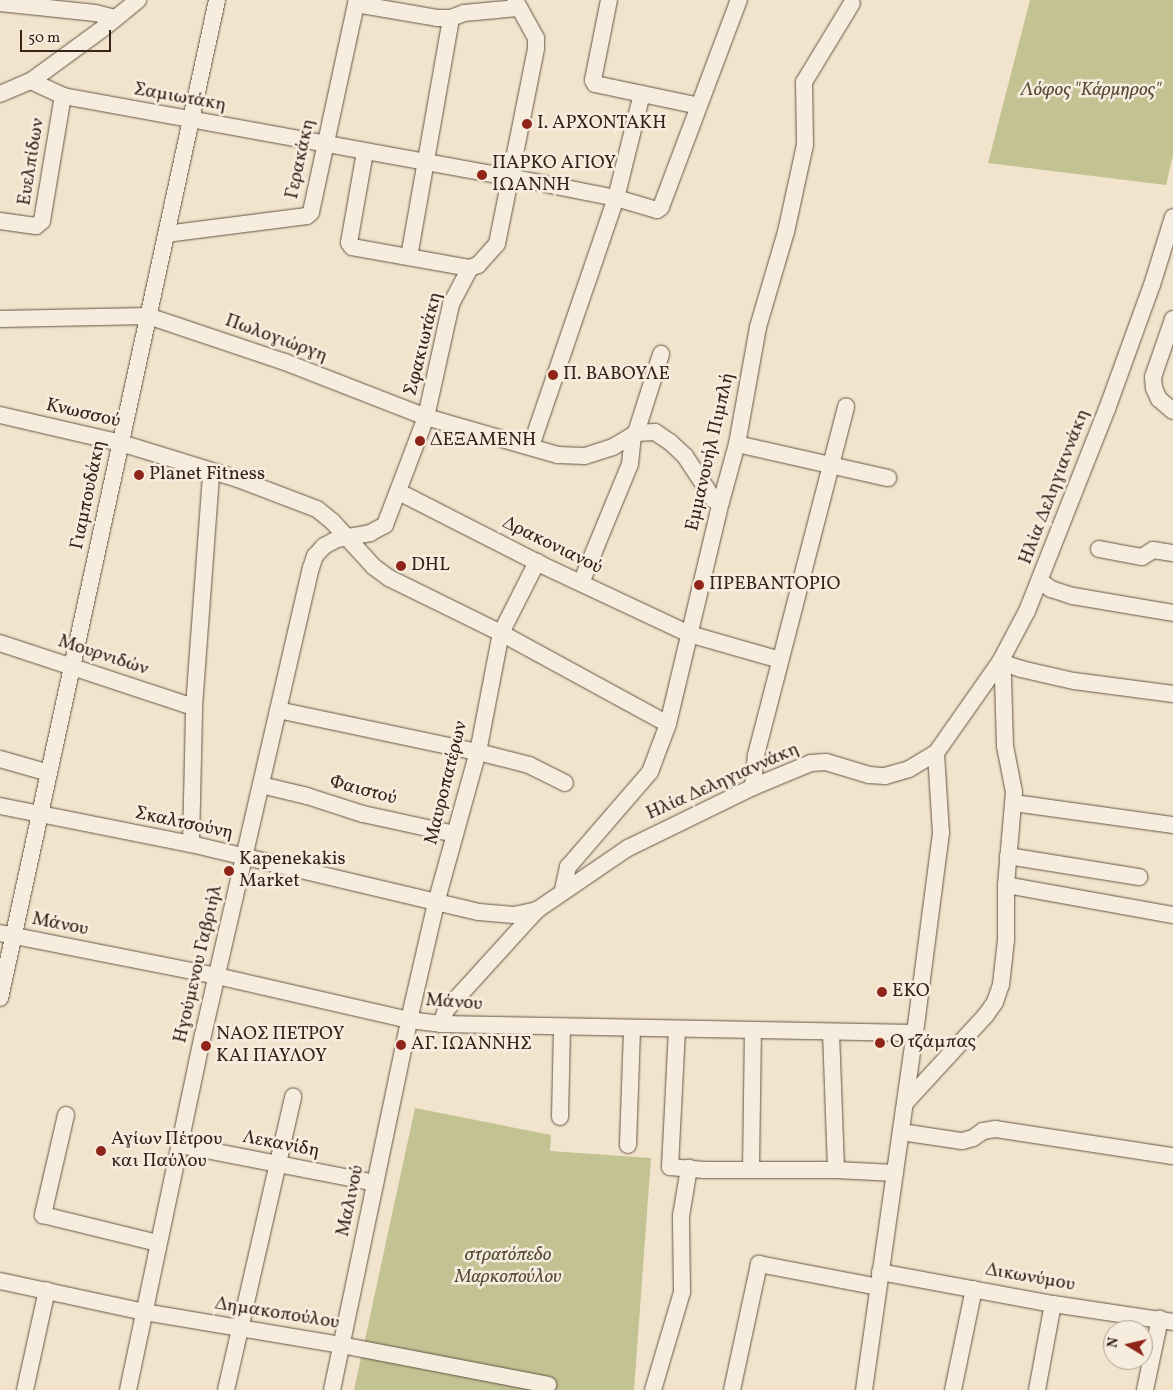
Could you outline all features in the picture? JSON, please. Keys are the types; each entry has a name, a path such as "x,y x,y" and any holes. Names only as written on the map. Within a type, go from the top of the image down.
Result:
{"street":[{"path":"0,94 31,81 105,27 138,0"},
{"name":"Γιαμπουδάκη","path":"0,998 7,935 40,815 217,0"},
{"path":"609,0 592,80 595,84 700,106 739,0"},
{"path":"357,2 414,16 451,18 464,13 516,4"},
{"name":"Γερακάκη","path":"166,234 306,216 311,212 357,2"},
{"path":"0,3 96,6 114,18"},
{"name":"Εµµανουήλ Πιµπλή","path":"563,890 568,867 650,772 668,724 721,502 737,444 758,327 786,232 805,145 804,82 852,3"},
{"name":"Σφακιωτάκη","path":"346,536 370,533 385,525 426,417 451,304 470,268 478,265 498,244 536,48 536,38 516,4"},
{"path":"409,257 451,18"},
{"name":"Σαμιωτάκη","path":"31,81 63,96 510,177 616,198 655,210 660,209 700,106"},
{"path":"531,446 616,198 642,94"},
{"name":"Ευελπίδων","path":"0,221 36,226 42,221 63,96"},
{"path":"365,152 350,245 470,268"},
{"name":"Ηλία Δεληγιαννάκη","path":"936,753 1000,662 1015,637 1040,582 1133,338 1173,217"},
{"name":"Πωλογιώργη","path":"0,319 148,316 285,362 426,417 558,455 584,456 613,447 634,434"},
{"path":"1173,319 1153,377 1154,388 1159,399 1173,411"},
{"path":"582,583 630,464 634,434 661,354"},
{"path":"753,787 756,755 829,465 846,406"},
{"name":"Κνωσσού","path":"0,415 121,443 211,473 238,479 317,509 346,536 374,567 388,578 502,633 668,724"},
{"path":"634,434 655,432 670,442 685,456 714,500 721,502"},
{"path":"737,444 888,478"},
{"path":"191,844 194,707 211,473"},
{"name":"Δρακονιανού","path":"399,492 537,562 689,634 780,660"},
{"name":"Ηγούμενου Γαβριήλ","path":"128,1390 158,1242 217,976 315,556 324,546 346,536"},
{"path":"1099,549 1142,557 1153,550 1173,553"},
{"name":"Μαυροπατέρων","path":"409,1020 436,904 478,752 502,633 537,562"},
{"path":"1040,582 1051,589 1073,596 1173,613"},
{"name":"Μουρνιδών","path":"0,643 194,707"},
{"path":"905,1102 996,1002 1004,965 1006,886 1014,792 1006,758 1003,731 1003,677 1000,662 1021,669 1074,681 1173,694"},
{"path":"278,710 478,752 529,765 565,783"},
{"path":"864,1390 915,1034 941,833 936,753"},
{"name":"Ηλία ∆εληγιαννάκη","path":"441,1024 446,1010 537,910 563,890 628,848 753,787 811,763 833,764 869,775 885,776 909,769 936,753"},
{"path":"0,759 49,773"},
{"name":"Φαιστού","path":"261,785 307,796 363,814 455,834"},
{"path":"1014,802 1173,825"},
{"name":"Σκαλτσούνη","path":"0,806 191,844 436,904 479,912 514,915 537,910"},
{"path":"1008,856 1139,877"},
{"path":"1006,886 1173,915"},
{"name":"Μάνου","path":"7,935 217,976 409,1020 441,1024 915,1034"},
{"name":"Μαλινού","path":"332,1390 409,1020"},
{"path":"560,1117 562,1026"},
{"path":"628,1146 632,1028"},
{"path":"676,1029 670,1166 894,1173"},
{"path":"751,1170 753,1030"},
{"path":"831,1032 836,1170"},
{"path":"226,1390 293,1097"},
{"path":"66,1115 43,1215 158,1242"},
{"path":"901,1132 962,1141 973,1138 983,1131 996,1129 1173,1156"},
{"name":"Λεκανίδη","path":"180,1145 375,1183"},
{"path":"653,1390 682,1292 681,1216 688,1168"},
{"name":"Δικωνύμου","path":"732,1390 759,1264 974,1289 1053,1304 1167,1321"},
{"name":"Δημακοπούλου","path":"0,1281 144,1312 342,1345 548,1386"},
{"path":"953,1390 974,1289"},
{"path":"25,1390 48,1290"},
{"path":"1037,1390 1053,1304"},
{"path":"1145,1390 1167,1321"}],"green space":[{"name":"Λόφος \"Κάρμηρος\"","path":"1030,0 1173,0 1173,155 1166,185 988,163"},
{"name":"στρατόπεδο Μαρκοπούλου","path":"415,1108 551,1135 550,1151 651,1158 634,1390 354,1390"}],"place":[{"name":"Ι. ΑΡΧΟΝΤΑΚΗ","path":"527,124"},
{"name":"ΠΑΡΚΟ ΑΓΙΟΥ ΙΩΑΝΝΗ","path":"482,175"},
{"name":"Π. ΒΑΒΟΥΛΕ","path":"553,375"},
{"name":"ΔΕΞΑΜΕΝΗ","path":"420,441"},
{"name":"Planet Fitness","path":"139,475"},
{"name":"DHL","path":"401,566"},
{"name":"ΠΡΕΒΑΝΤΟΡΙΟ","path":"699,585"},
{"name":"Kapenekakis Market","path":"229,871"},
{"name":"EKO","path":"882,992"},
{"name":"Ο τζάμπας","path":"880,1043"},
{"name":"ΑΓ. ΙΩΑΝΝΗΣ","path":"401,1045"},
{"name":"ΝΑΟΣ ΠΕΤΡΟΥ ΚΑΙ ΠΑΥΛΟΥ","path":"206,1046"},
{"name":"Αγίων Πέτρου και Παύλου","path":"101,1151"}]}
